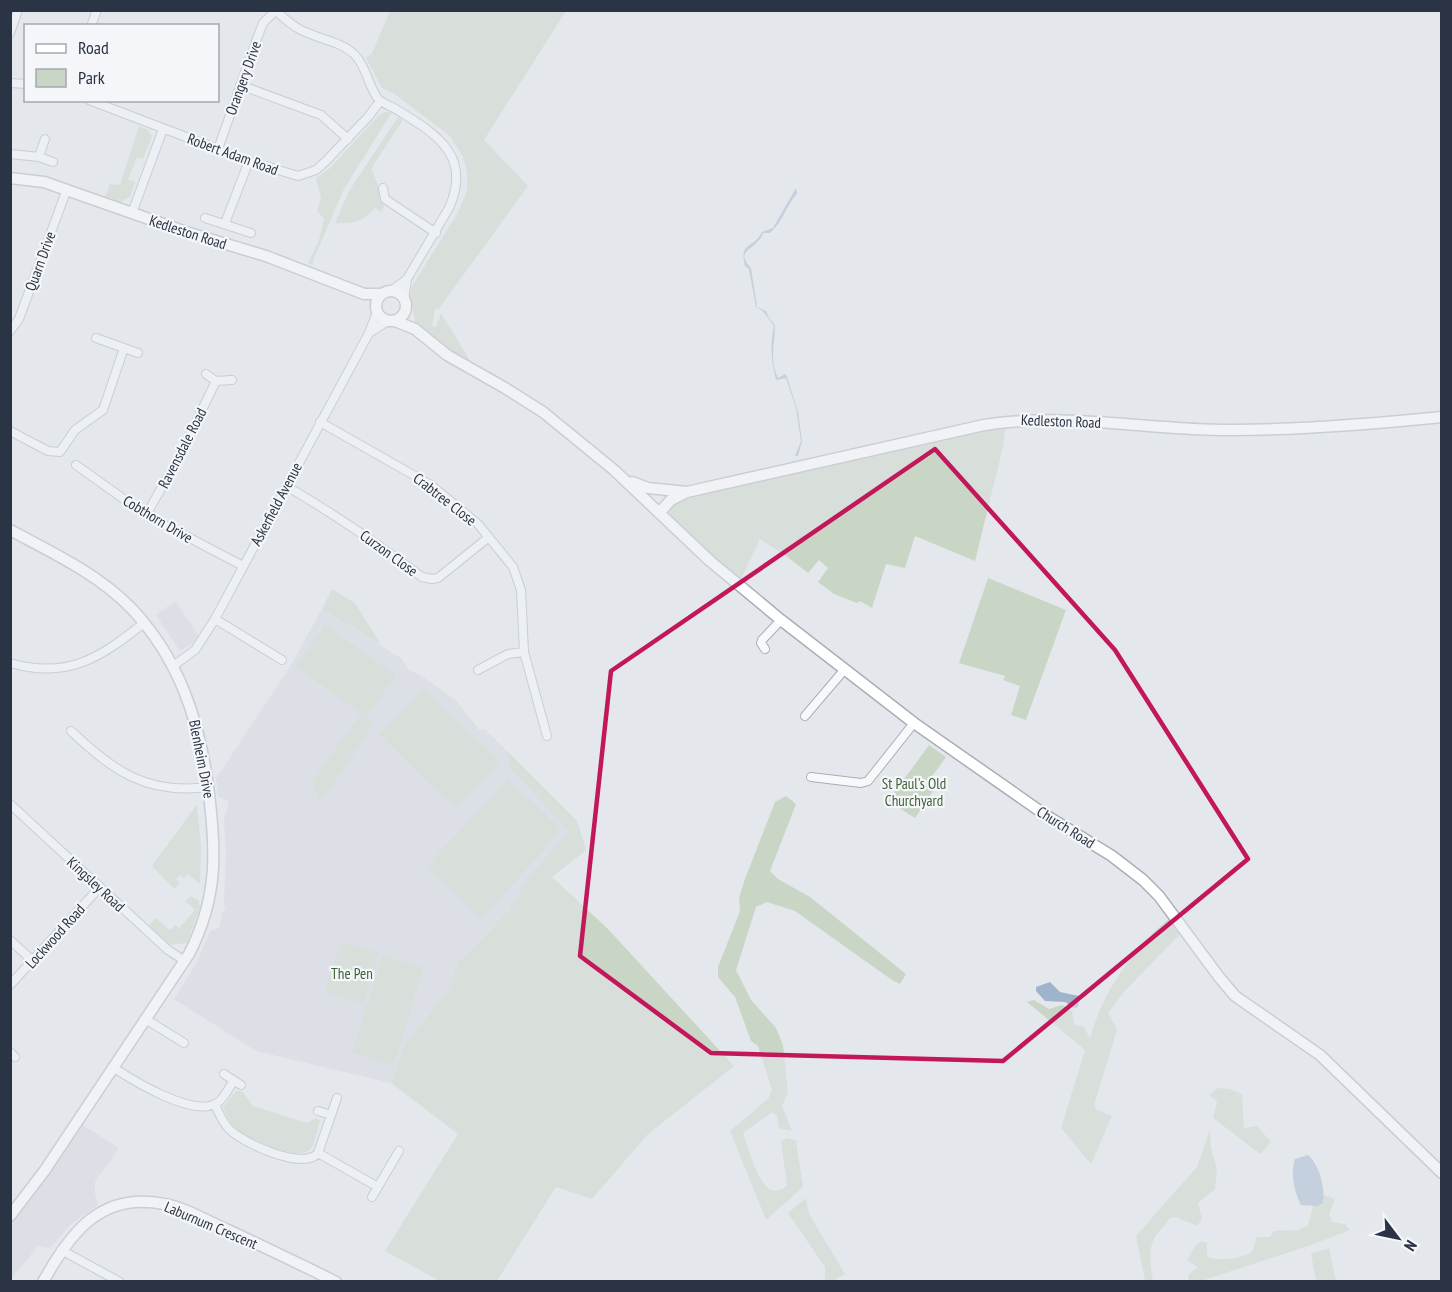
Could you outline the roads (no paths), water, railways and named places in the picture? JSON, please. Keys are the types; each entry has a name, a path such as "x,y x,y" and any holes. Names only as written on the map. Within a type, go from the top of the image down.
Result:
{"street":[{"path":"10,33 18,10"},
{"path":"276,11 302,31 347,49 356,56 380,101 392,106 435,134 447,147 454,160 457,182 455,195 436,233 407,279 376,302 376,311"},
{"name":"Orangery Drive","path":"218,149 263,23 276,11"},
{"path":"240,85 321,115 348,139"},
{"name":"Robert Adam Road","path":"94,102 290,175 307,174 326,161 380,101"},
{"path":"132,213 163,129"},
{"path":"39,157 45,139"},
{"path":"10,154 39,157 53,162"},
{"path":"225,223 249,161"},
{"name":"Kedleston Road","path":"10,178 44,182 66,189 266,256 364,294 387,292"},
{"path":"384,188 385,199 436,233"},
{"name":"Quarn Drive","path":"10,331 19,319 66,189"},
{"path":"385,213 391,204"},
{"path":"205,218 252,233"},
{"path":"364,294 381,318 391,321 402,317 407,279"},
{"path":"387,292 400,294 405,305"},
{"name":"Kedleston Road","path":"405,305 415,329"},
{"name":"Askerfield Avenue","path":"173,666 195,650 215,619 369,333 376,311"},
{"name":"Kedleston Road","path":"391,321 415,329 447,355 543,412 623,478 656,510 687,492 1014,420 1055,420 1230,430 1442,417"},
{"name":"Askerfield Avenue","path":"369,333 391,321"},
{"path":"96,339 138,353"},
{"path":"10,431 48,451 60,452 75,430 103,410 124,348"},
{"path":"206,374 216,381 232,380"},
{"name":"Ravensdale Road","path":"146,515 178,459 216,381"},
{"name":"Crabtree Close","path":"320,422 431,485 465,512 513,567 520,582 524,652 547,736"},
{"name":"Cobthorn Drive","path":"76,465 146,515 243,567"},
{"name":"Kedleston Road","path":"623,478 640,486 687,492"},
{"name":"Curzon Close","path":"286,486 316,503 427,579 438,578 489,537"},
{"path":"656,510 668,490"},
{"name":"Church Road","path":"656,510 710,561 781,620 914,723 1047,816 1112,856 1143,880 1159,896 1235,996 1320,1055 1442,1173"},
{"name":"Blenheim Drive","path":"10,530 98,580 130,608 156,638 173,666 189,700 196,722 202,746 215,850 213,878 202,922 185,961 45,1170 10,1216"},
{"path":"215,619 276,659"},
{"path":"765,649 761,644 762,640 781,620"},
{"path":"10,663 40,668 65,667 81,663 104,654 144,623"},
{"path":"478,670 508,654 524,652"},
{"path":"491,664 496,674"},
{"path":"805,716 845,669"},
{"path":"530,711 540,709"},
{"path":"811,777 861,783 868,781 914,723"},
{"path":"71,731 107,761 129,776 143,782 156,787 172,789 208,787"},
{"name":"Kingsley Road","path":"10,804 168,950 185,961"},
{"name":"Lockwood Road","path":"10,985 100,887"},
{"path":"10,940 33,961"},
{"path":"147,1020 184,1043"},
{"path":"114,1068 144,1088 199,1106 215,1105 237,1083 224,1074"},
{"path":"215,1105 228,1128 255,1145 271,1152 306,1160 318,1153 337,1098"},
{"path":"318,1111 331,1115"},
{"path":"372,1197 399,1151"},
{"path":"318,1153 378,1187"},
{"name":"Laburnum Crescent","path":"43,1281 61,1250 81,1226 105,1210 132,1203 152,1202 175,1207 203,1218 336,1281"},
{"path":"61,1250 119,1281"}],"water":[{"path":"796,188 797,194 778,224 770,233 763,233 746,252 745,258 751,268 757,307 766,311 775,325 773,352 775,372 778,378 785,374 787,377 798,412 802,441 798,456 795,456 801,441 796,408 786,378 776,380 773,366 772,346 774,326 763,311 756,307 749,269 745,266 744,258 745,249 762,232 773,228"},
{"path":"1050,982 1060,992 1079,996 1078,1007 1075,1008 1065,1002 1045,1001 1036,991 1036,987"},
{"path":"1308,1155 1319,1171 1322,1184 1323,1203 1317,1206 1301,1205 1296,1194 1293,1170 1295,1159"}],"park label":[{"name":"St Paul's Old Churchyard","path":"914,792"},
{"name":"The Pen","path":"352,973"}]}
